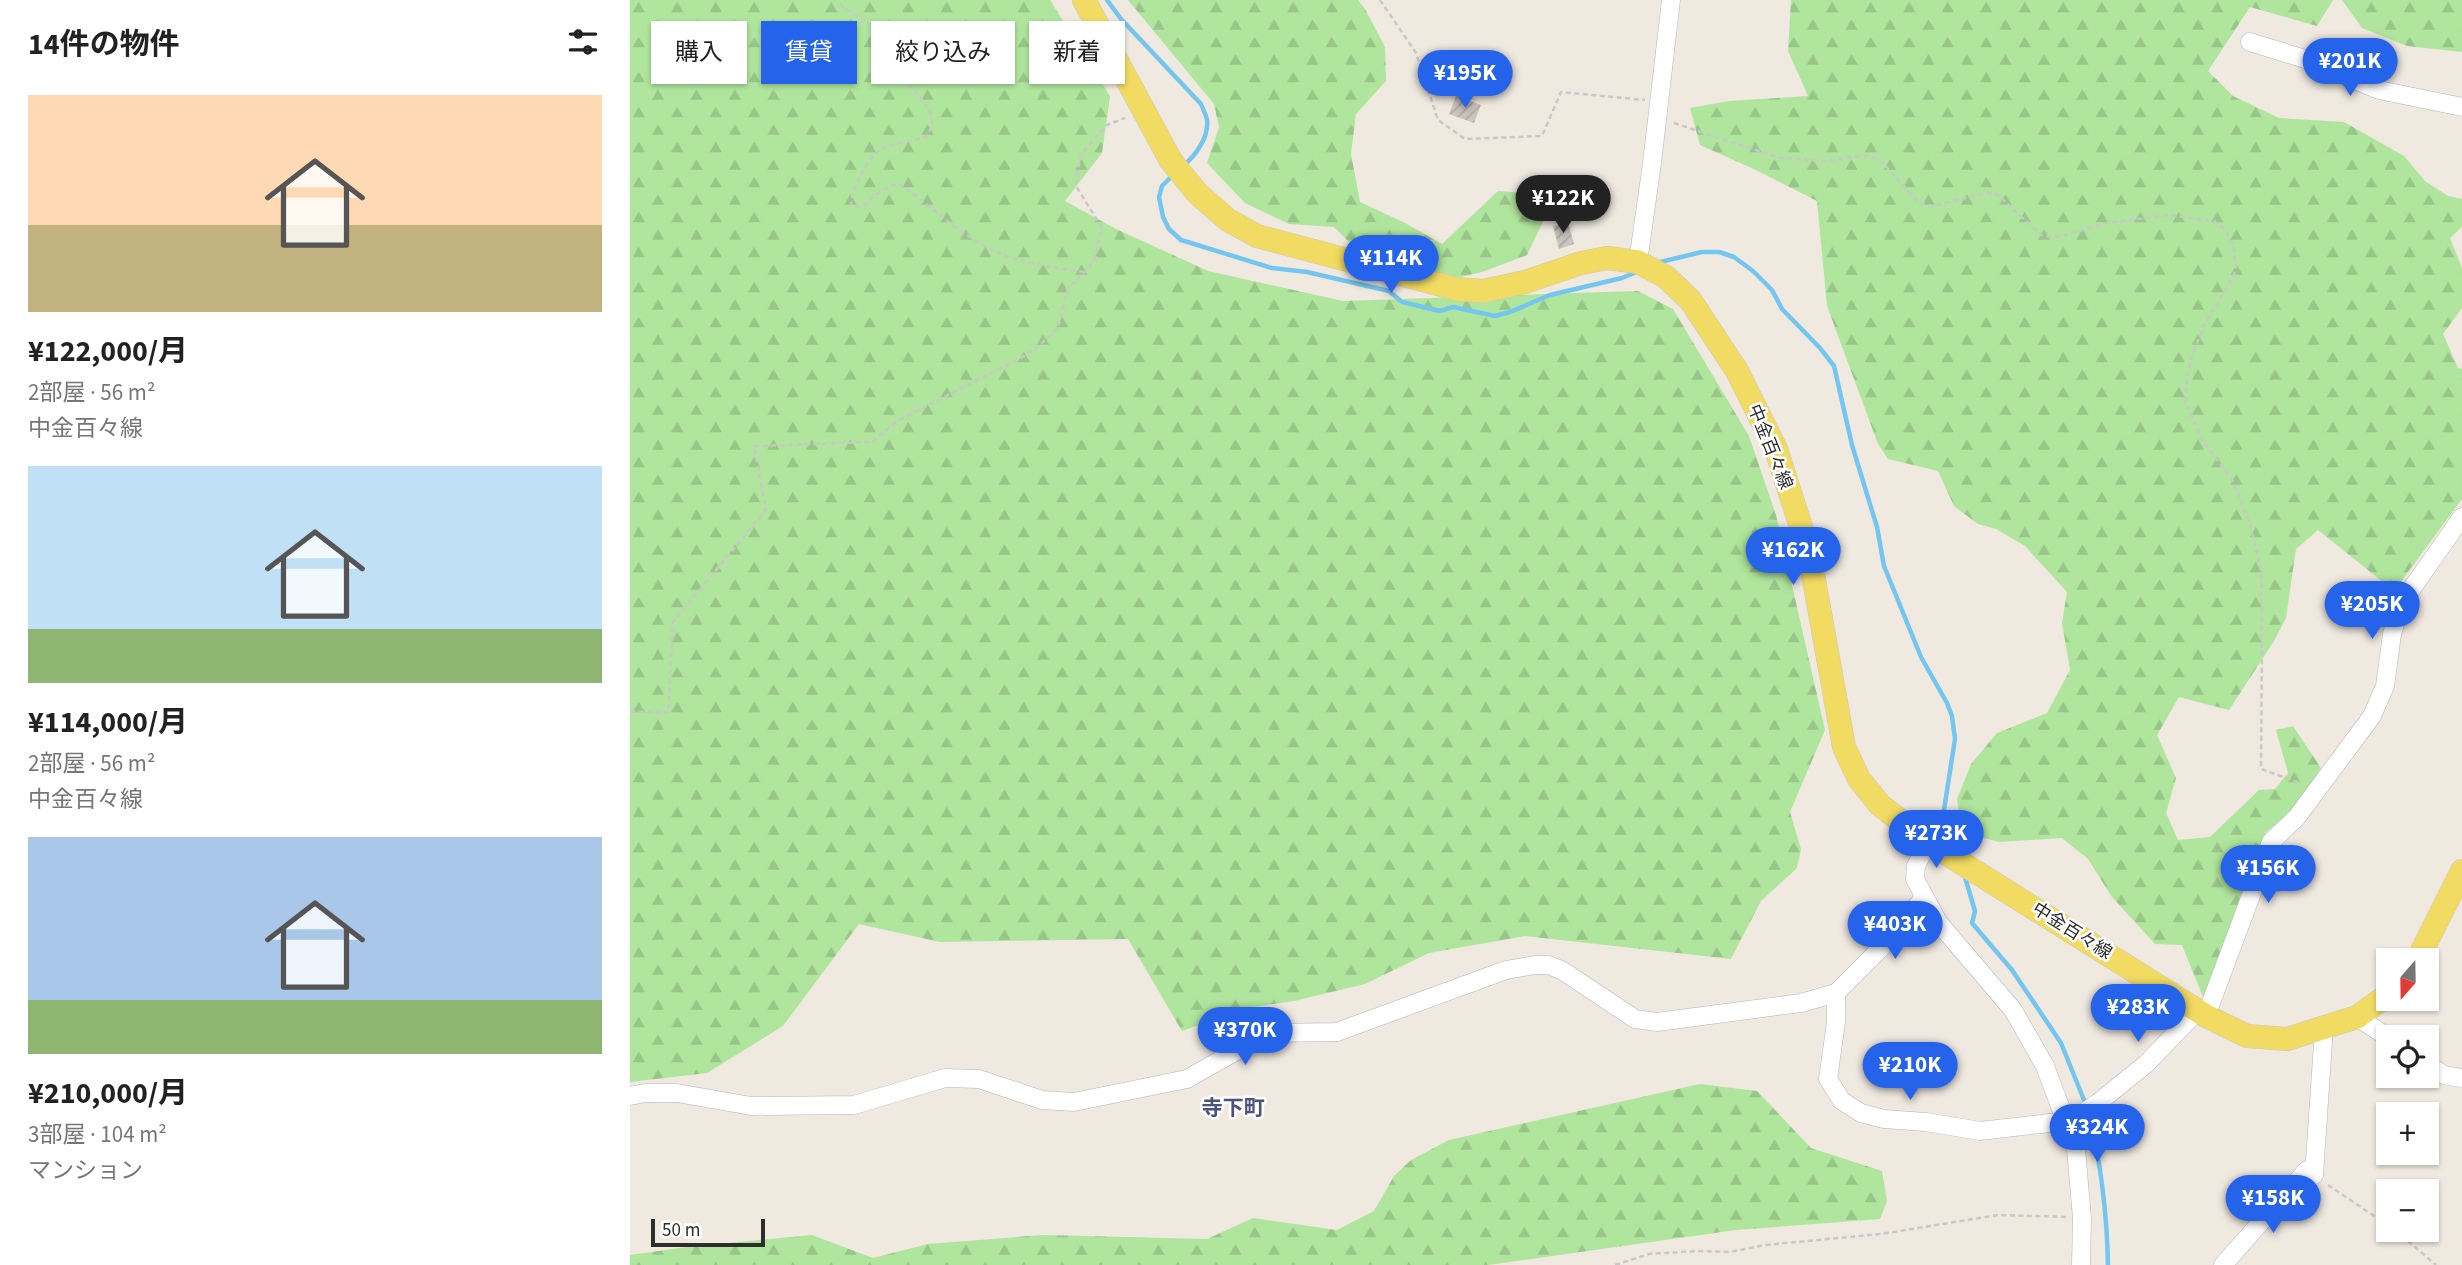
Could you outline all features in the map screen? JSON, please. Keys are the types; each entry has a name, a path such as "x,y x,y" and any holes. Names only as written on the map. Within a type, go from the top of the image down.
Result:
{"main road":[{"name":"中金百々線","path":"1084,0 1171,160 1198,194 1228,219 1257,236 1456,289 1483,291 1525,282 1581,262 1606,258 1637,261 1666,277 1690,301 1737,371 1776,449 1809,552 1844,747 1859,779 1880,805 1935,846 2202,1013 2247,1036 2287,1039 2357,1017 2376,1003"},
{"path":"2424,948 2462,871"}],"street":[{"path":"1637,261 1671,0"},
{"path":"2249,42 2305,60 2379,90 2462,107"},
{"path":"1836,993 1836,1022 1828,1079 1842,1101 1861,1113 1884,1119 1926,1122 1980,1131 2073,1118 2099,1102 2146,1065 2202,1013 2271,842 2297,817 2372,716 2385,686 2392,634 2401,604 2462,517"},
{"path":"1935,846 1916,866 1915,879 1924,898 1938,922 2013,1010 2073,1118 2082,1218 2081,1265"},
{"path":"630,1096 677,1093 751,1106 855,1105 945,1078 979,1079 1042,1100 1074,1102 1187,1079 1268,1033 1337,1032 1506,970 1535,965 1549,965 1563,971 1635,1019 1657,1022 1801,1003 1836,993 1878,951 1924,898"},
{"path":"2357,1017 2376,1029"},
{"path":"2314,1175 2323,1027"},
{"path":"2439,1071 2462,1078"},
{"path":"2223,1265 2307,1170 2314,1175"}],"path":[{"path":"1380,0 1416,53 1438,120 1465,139 1542,136 1561,92 1659,102"},
{"path":"840,4 892,42 900,70 928,106 931,121 929,133 924,138 884,146 868,160 850,205 861,208 888,187 902,185 965,234 997,252 1042,266 1085,272"},
{"path":"630,711 668,713 673,622 766,510 754,446 872,442 897,421 1021,358 1040,345 1058,328 1068,288 1095,259 1102,228 1076,186 1080,156 1107,125 1144,111"},
{"path":"1657,120 1669,121 1780,158 1825,161 1868,155 1880,160 1918,202 1932,206 1987,193 1997,194 2041,235 2051,237 2107,223 2169,215 2214,221 2226,230 2234,249 2236,269 2204,325 2192,356 2186,401 2202,440 2233,481 2250,526 2261,571 2261,769 2317,788"},
{"path":"2314,1175 2376,1217"},
{"path":"1615,1265 1649,1254 1730,1252 1765,1245 1881,1234 1998,1216 2082,1218"},
{"path":"2409,1242 2436,1265"}],"green space":[{"path":"630,0 1050,0 1063,21 1029,21 1029,84 1102,84 1110,96 1102,153 1065,201 1116,229 1208,271 1343,301 1638,291 1673,309 1749,436 1776,515 1825,730 1790,812 1801,849 1797,868 1761,901 1731,959 1525,936 1429,953 1365,984 1294,1001 1246,1008 1182,1031 1128,939 940,942 859,924 783,1026 707,1073 630,1082"},
{"path":"1128,0 1358,0 1385,47 1386,81 1356,114 1351,154 1360,202 1442,244 1498,191 1527,193 1549,209 1527,255 1482,272 1448,280 1355,248 1334,227 1289,224 1245,203 1207,163 1219,127 1214,104"},
{"path":"1791,0 2333,0 2317,26 2250,7 2208,71 2233,96 2279,118 2344,122 2404,156 2425,181 2448,196 2462,199 2462,227 2450,238 2462,268 2462,308 2443,334 2458,368 2462,369 2462,499 2394,591 2318,530 2296,549 2286,618 2229,710 2179,697 2157,735 2176,778 2166,813 2178,840 2210,837 2259,790 2275,789 2288,773 2276,730 2293,726 2321,768 2292,811 2266,832 2217,970 2203,997 2182,945 2155,944 2112,897 2088,859 2062,838 1999,842 1962,832 1957,799 1971,764 1997,733 2047,713 2070,670 2062,623 2067,592 2025,546 1996,529 1978,524 1954,506 1938,471 1888,459 1878,444 1827,306 1817,201 1700,145 1690,108 1729,101 1808,96 1788,51"},
{"path":"2342,0 2462,0 2462,52 2407,46 2362,28"},
{"path":"1700,1084 1757,1091 1811,1148 1882,1171 1887,1201 1880,1219 1736,1230 1488,1265 630,1265 630,1255 812,1235 873,1258 928,1244 1043,1235 1207,1239 1253,1218 1337,1230 1374,1211 1394,1176 1411,1160 1449,1140"}],"building":[{"path":"1456,96 1481,105 1474,123 1449,114"},
{"path":"1568,222 1574,244 1559,249 1553,226"}],"waterway":[{"path":"1107,0 1121,19 1201,104 1207,120 1206,133 1197,151 1184,165"},
{"path":"1173,175 1162,186 1159,197 1163,217 1169,229 1181,240 1272,268 1307,272 1389,291 1402,302 1440,311 1453,307 1495,316 1550,295 1622,278 1639,271"},
{"path":"1656,263 1702,252 1719,252 1734,257 1772,290 1782,309 1834,366 1852,445 1877,527 1884,566 1921,657 1952,716 1955,739 1944,810 1958,852"},
{"path":"1964,874 1975,911 1972,923 2012,970 2061,1043 2086,1105"},
{"path":"2089,1114 2103,1189 2108,1265"}],"district":[{"name":"寺下町","path":"1233,1108"}]}
